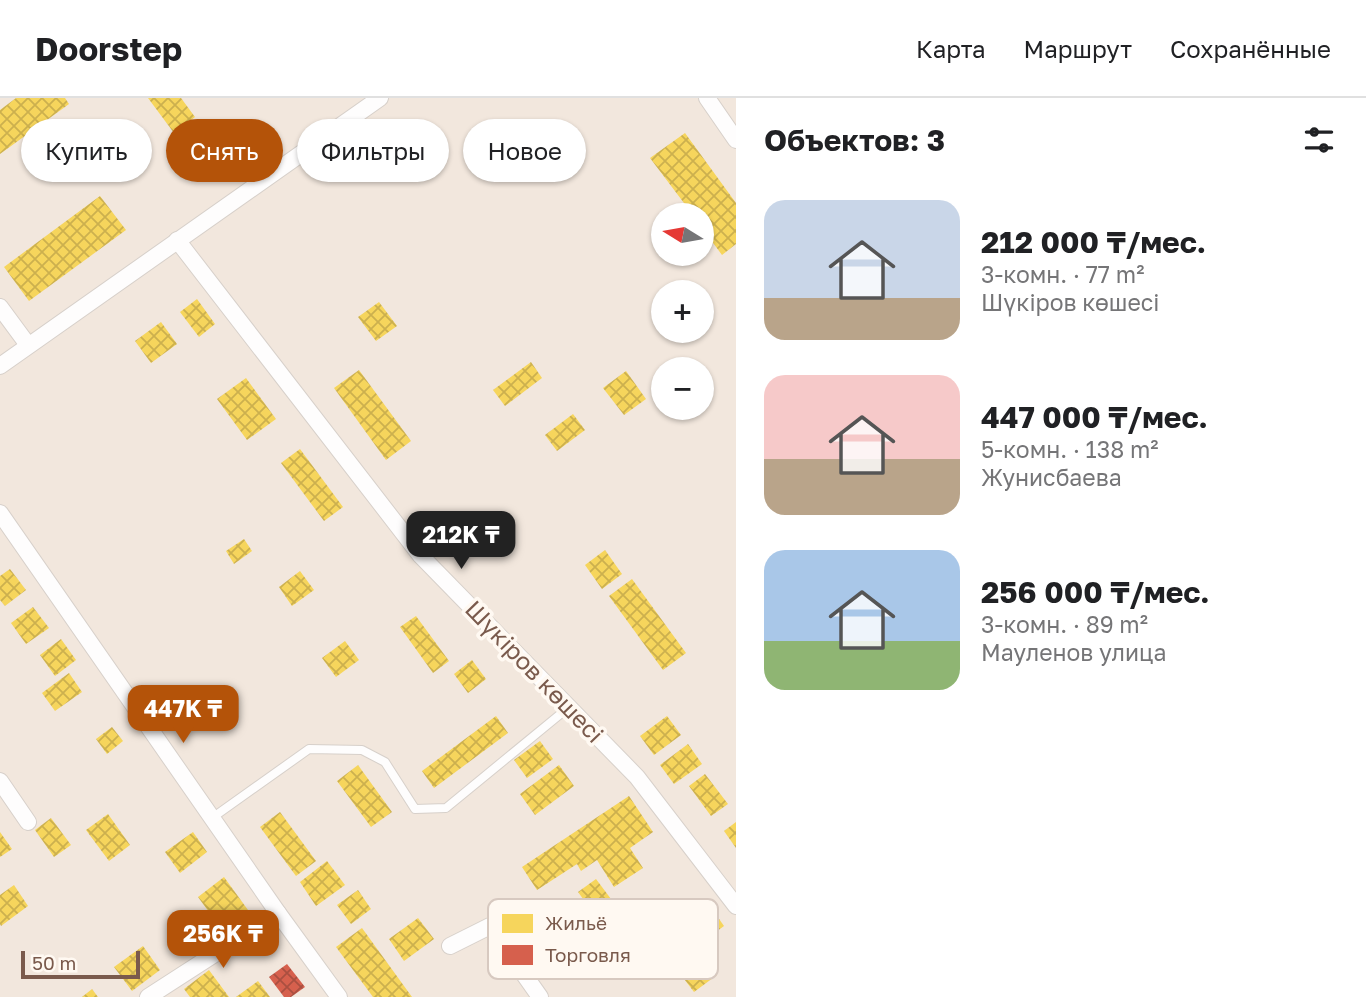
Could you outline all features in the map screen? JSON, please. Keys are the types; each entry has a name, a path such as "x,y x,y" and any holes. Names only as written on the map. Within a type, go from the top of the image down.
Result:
{"street":[{"path":"0,366 380,98"},
{"path":"707,98 736,140"},
{"name":"Шүкіров көшесі","path":"177,240 421,556 637,777 736,906"},
{"path":"0,307 28,345"},
{"path":"0,513 338,997"},
{"path":"0,781 28,822"},
{"path":"148,997 278,913"},
{"path":"450,946 488,927"},
{"path":"527,979 540,997"}],"lane":[{"path":"212,818 309,750 362,750 385,762 415,809 446,808 569,708"}],"shaded area":[{"path":"0,98 736,98 736,997 0,997"}],"building: Жильё":[{"path":"16,98 65,98 69,104 48,119 21,119 21,139 0,154 0,110"},
{"path":"148,98 181,98 195,117 166,119 166,122"},
{"path":"685,133 736,203 736,244 722,255 714,244 714,203 684,203 650,158"},
{"path":"100,196 126,230 29,301 4,267"},
{"path":"197,299 215,324 199,337 180,312"},
{"path":"379,302 397,326 376,341 358,317"},
{"path":"161,322 177,344 151,363 135,341"},
{"path":"531,362 542,378 505,406 493,390"},
{"path":"359,370 411,441 386,460 334,388"},
{"path":"626,371 646,399 624,415 603,388"},
{"path":"246,378 276,419 247,440 217,399"},
{"path":"573,414 585,430 557,451 545,435"},
{"path":"300,449 343,507 324,521 281,463"},
{"path":"244,539 252,551 234,564 226,551"},
{"path":"605,550 622,574 602,589 585,565"},
{"path":"10,569 26,590 5,606 0,600 0,576"},
{"path":"300,571 314,590 292,606 279,587"},
{"path":"632,579 686,653 663,670 609,596"},
{"path":"33,607 49,628 26,644 11,623"},
{"path":"416,616 449,661 433,673 400,627"},
{"path":"61,639 76,660 55,676 40,655"},
{"path":"345,641 359,660 336,677 322,658"},
{"path":"472,660 486,679 468,693 454,674"},
{"path":"69,673 82,692 55,711 42,693"},
{"path":"496,716 508,733 434,788 422,771"},
{"path":"667,716 681,735 654,755 640,736"},
{"path":"112,727 123,741 107,754 96,739"},
{"path":"540,741 553,759 527,778 514,760"},
{"path":"688,744 702,764 674,784 660,765"},
{"path":"358,765 392,812 371,827 337,781"},
{"path":"559,765 574,786 535,815 520,794"},
{"path":"705,774 728,804 711,816 689,786"},
{"path":"629,796 653,832 630,848 643,868 614,887 597,860 581,871 577,864 537,890 522,867"},
{"path":"280,812 316,861 296,876 260,827"},
{"path":"108,814 130,845 109,861 86,830"},
{"path":"51,818 71,845 54,857 35,830"},
{"path":"736,822 736,848 724,831"},
{"path":"0,832 12,849 0,857"},
{"path":"193,832 207,852 180,873 165,852"},
{"path":"327,861 345,885 316,906 300,882"},
{"path":"224,877 248,910 222,930 198,897"},
{"path":"596,879 611,899 583,899 578,892"},
{"path":"14,885 28,906 1,926 0,895"},
{"path":"358,890 371,909 351,924 337,905"},
{"path":"718,917 724,926 718,930"},
{"path":"418,918 434,939 404,961 389,939"},
{"path":"362,928 412,997 373,997 336,947"},
{"path":"143,946 160,970 132,991 114,967"},
{"path":"209,970 229,997 190,997 184,989"},
{"path":"684,979 712,979 694,992"},
{"path":"258,981 270,997 236,997"},
{"path":"92,989 98,997 82,997"}],"building: Торговля":[{"path":"287,964 305,987 291,997 284,997 269,977"}]}
